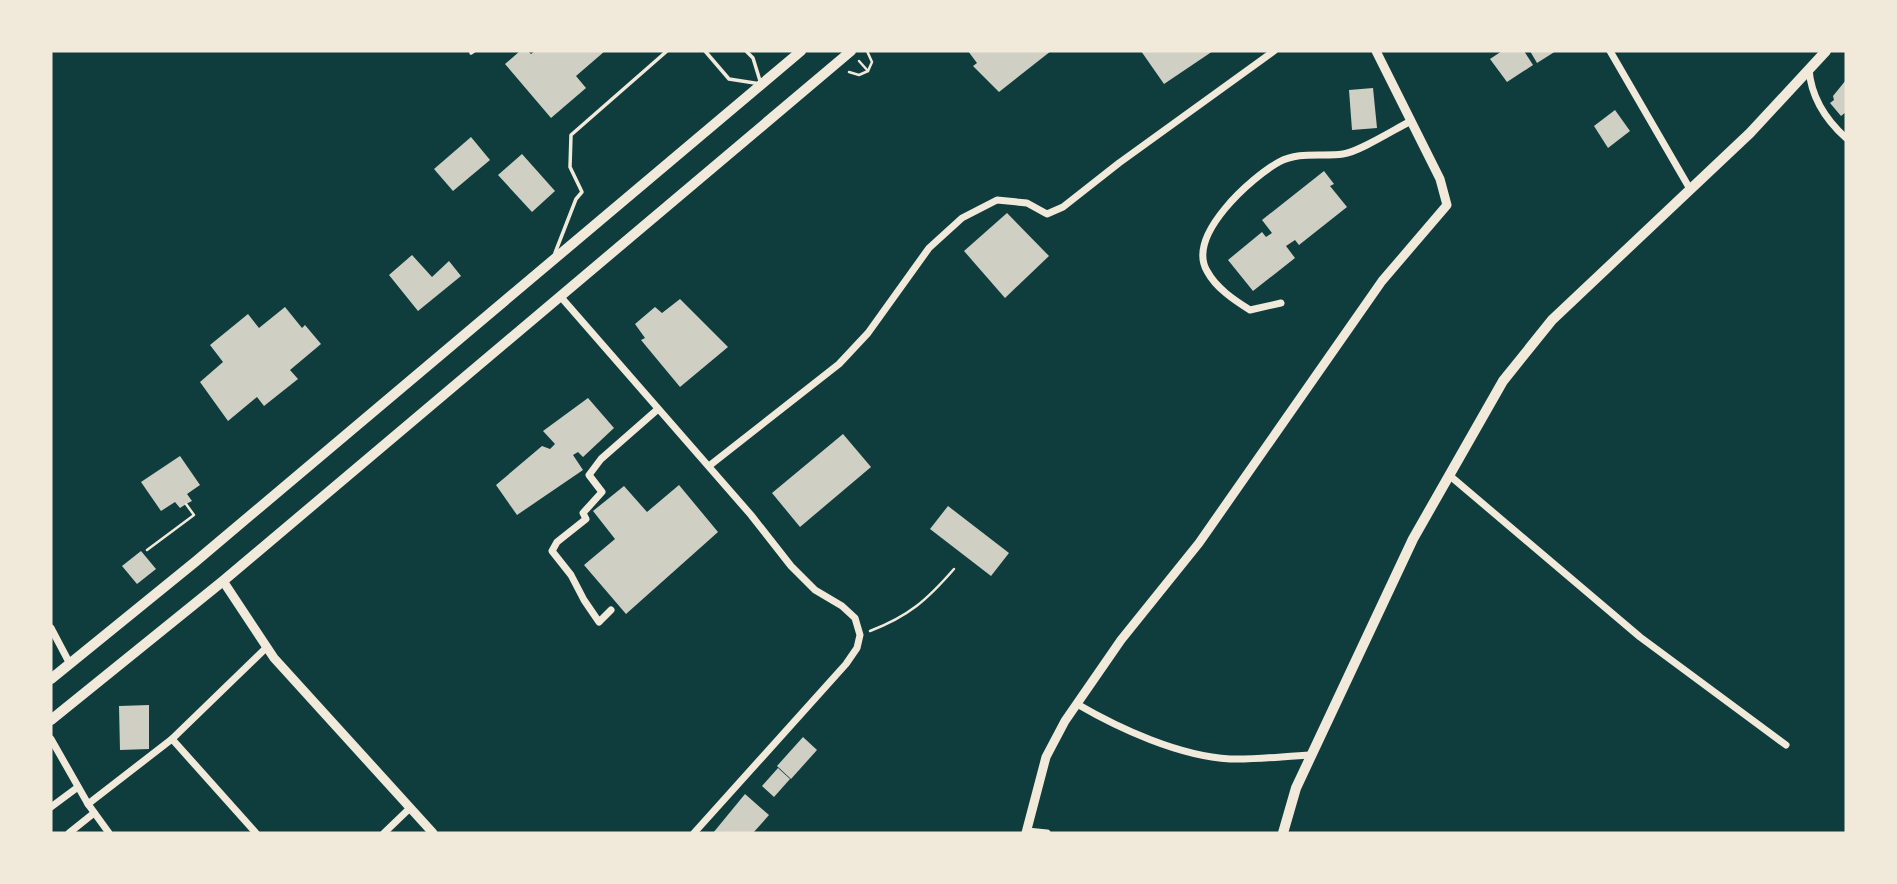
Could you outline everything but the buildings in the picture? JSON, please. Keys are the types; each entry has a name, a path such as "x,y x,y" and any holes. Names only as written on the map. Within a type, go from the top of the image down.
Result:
{"highway":[{"path":"51,679 195,562 801,51"},
{"path":"51,720 223,581 851,51"}],"main road":[{"path":"1283,833 1296,788 1413,539 1503,381 1552,320 1750,133 1823,52"}],"street":[{"path":"709,466 839,364 869,333 929,248 962,218 997,200 1027,203 1046,214 1063,207 1273,51"},
{"path":"1046,833 1026,832 1046,757 1077,705 1121,640 1199,543 1382,281 1447,205 1440,179 1376,51"},
{"path":"1610,51 1690,189"},
{"path":"1809,69 1821,108 1833,126 1846,138"},
{"path":"1281,303 1250,310 1229,296 1205,269 1203,246 1212,226 1231,200 1280,161 1306,154 1345,154 1411,121"},
{"path":"560,296 751,514 791,566 815,590 842,606 855,618 860,635 857,648 846,664 694,833"},
{"path":"611,610 599,622 571,575 552,551 556,542 586,519 583,513 602,492 589,475 601,459 658,409"},
{"path":"1449,475 1640,637 1786,745"},
{"path":"223,581 274,658 433,833"},
{"path":"51,628 70,664"},
{"path":"88,804 173,739 267,647"},
{"path":"1077,705 1111,724 1181,749 1229,759 1311,755"},
{"path":"51,739 88,804 109,833"},
{"path":"173,739 256,833"},
{"path":"51,807 78,787"},
{"path":"384,833 409,809"},
{"path":"69,833 94,813"}],"lane":[{"path":"551,261 576,199 582,192 570,167 570,135 667,51"},
{"path":"705,51 729,79 761,84 753,58 747,51"}],"path":[{"path":"846,70 854,75 868,71 872,62 867,51"},
{"path":"147,550 194,515 186,505"},
{"path":"860,635 899,620 934,592 954,569"}]}
